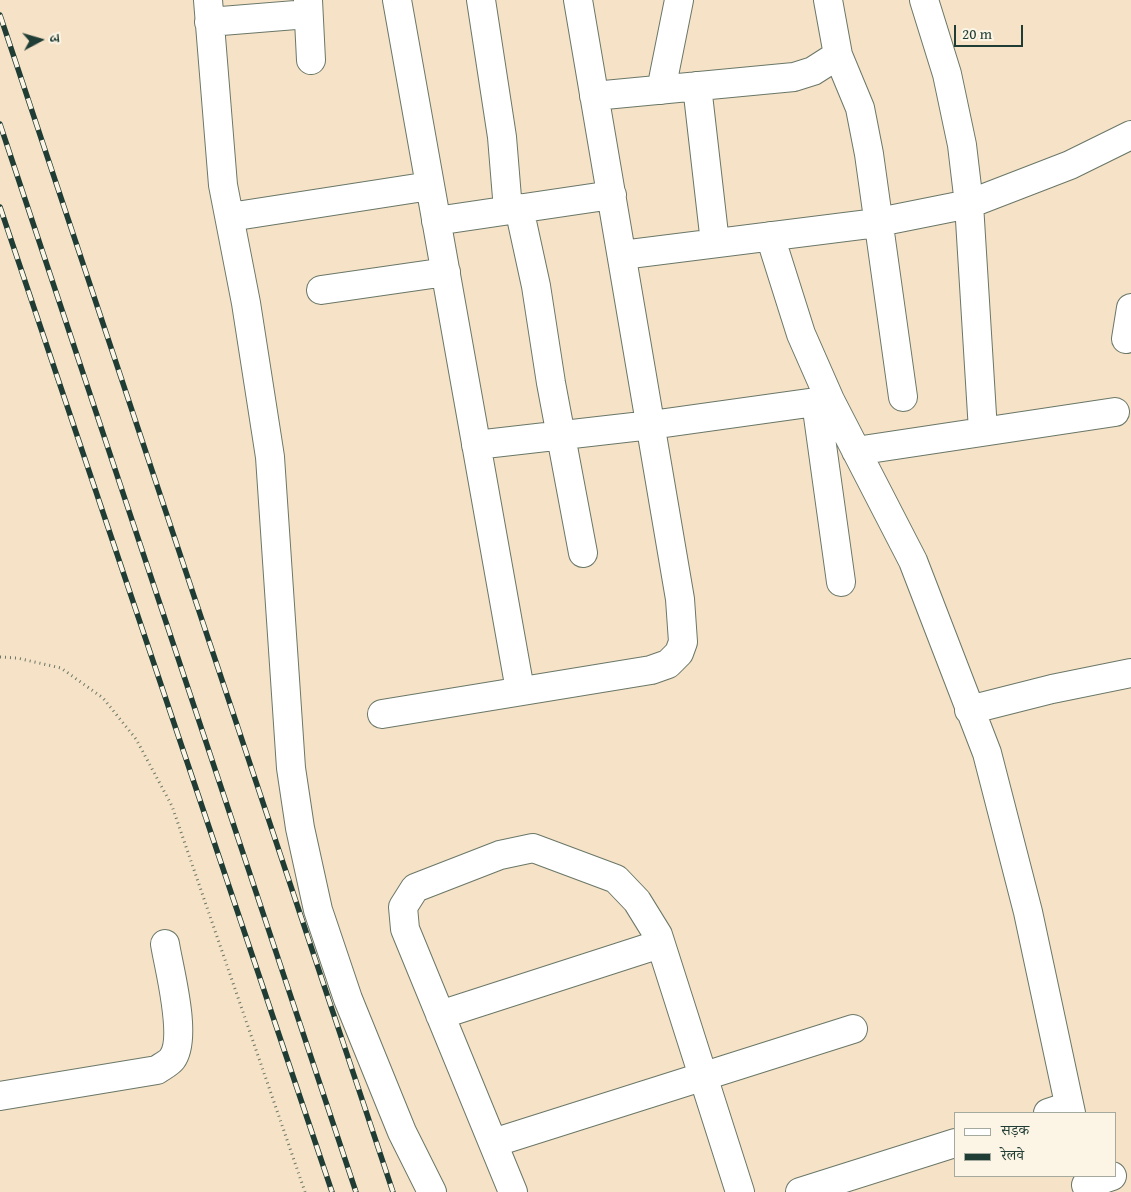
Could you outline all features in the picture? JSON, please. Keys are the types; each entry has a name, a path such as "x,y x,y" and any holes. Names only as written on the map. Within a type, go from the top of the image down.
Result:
{"street":[{"path":"397,0 520,690"},
{"path":"481,0 514,209 536,286 582,553"},
{"path":"382,714 651,670 668,664 679,653 683,642 680,599 578,0"},
{"path":"661,90 679,0"},
{"path":"828,0 838,54 860,108 903,397"},
{"path":"924,0 947,74 962,145 969,204 983,431"},
{"path":"311,60 308,7 209,11 222,175 246,304 270,456 291,768 300,828 318,910 348,999 402,1132 432,1192"},
{"path":"594,96 794,77 813,71 838,54"},
{"path":"697,86 715,243"},
{"path":"622,255 878,221 969,204 1070,165 1131,135"},
{"path":"230,217 430,186"},
{"path":"436,221 612,195"},
{"path":"770,236 823,401 841,582"},
{"path":"321,290 446,272"},
{"path":"1126,339 1131,308"},
{"path":"476,445 651,425 823,401"},
{"path":"823,401 856,451 913,561 987,753 1028,912 1063,1111"},
{"path":"856,451 1115,412"},
{"path":"969,710 1052,689 1131,673"},
{"path":"513,1192 405,929 404,907 415,888 500,855 533,848 616,879 637,901 660,944 740,1192"},
{"path":"0,1096 157,1070 173,1058 179,1038 165,944"},
{"path":"440,1015 660,944"},
{"path":"493,1142 853,1029"},
{"path":"800,1192 954,1143"},
{"path":"1116,1174 1131,1169"},
{"path":"1086,1184 1107,1177"}],"path":[{"path":"0,657 17,658 61,668 103,698 136,739 172,806 305,1192"}],"railway":[{"path":"0,15 393,1192"},
{"path":"0,124 356,1192"},
{"path":"0,207 332,1192"}]}
